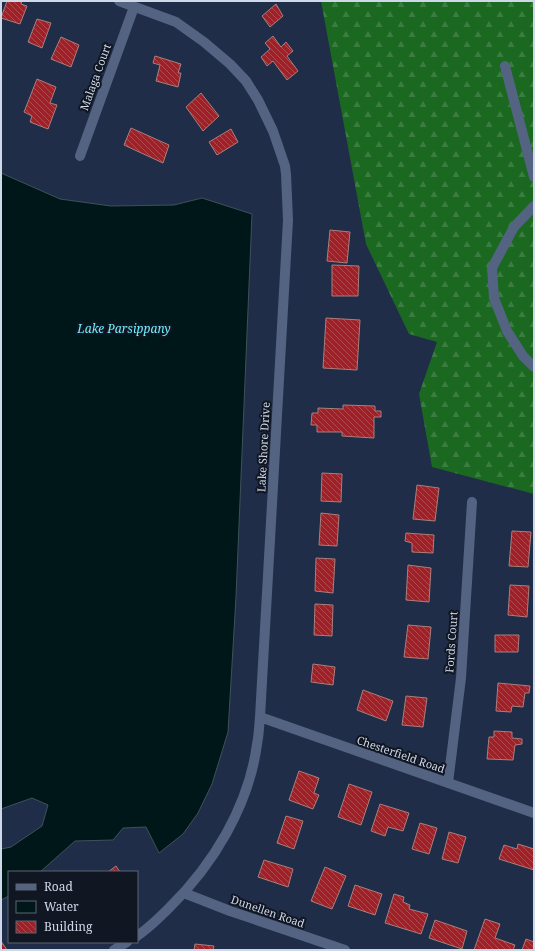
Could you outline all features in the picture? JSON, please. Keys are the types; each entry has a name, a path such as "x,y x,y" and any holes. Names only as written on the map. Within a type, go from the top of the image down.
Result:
{"street":[{"name":"Lake Shore Drive","path":"119,1 176,22 204,42 230,64 246,81 258,100 273,131 286,170 288,220 260,717 257,746 249,779 237,811 222,842 184,894 148,928 138,935"},
{"name":"Malaga Court","path":"80,156 134,7"},
{"path":"505,66 534,177"},
{"path":"534,206 514,227 492,268 494,298 507,331 523,356 534,367"},
{"name":"Fords Court","path":"448,783 461,678 472,502"},
{"name":"Chesterfield Road","path":"260,717 534,813"},
{"name":"Dunellen Road","path":"184,894 345,950"},
{"path":"114,950 125,943"}],"green space":[{"path":"321,1 534,1 534,494 432,467 419,394 437,342 409,334 366,244"}],"water":[{"name":"Lake Parsippany","path":"1,173 60,199 111,206 174,205 202,198 252,214 236,597 228,732 212,784 198,813 183,834 159,853 146,827 123,828 113,840 75,841 41,871 8,871 8,896 1,900 1,849 11,847 42,826 48,805 32,798 1,809"}],"building":[{"path":"7,1 22,1 21,4 27,6 20,24 1,18"},
{"path":"276,4 283,16 270,27 262,16"},
{"path":"37,19 51,23 42,48 28,42"},
{"path":"273,36 281,47 286,42 293,51 287,56 298,71 287,80 273,61 267,66 261,57 270,49 265,43"},
{"path":"61,37 79,45 71,67 51,59"},
{"path":"155,56 181,64 178,73 181,73 178,87 156,81 160,65 153,63"},
{"path":"37,79 56,87 50,103 57,105 48,129 30,122 32,116 24,112"},
{"path":"201,93 219,116 203,131 186,107"},
{"path":"131,128 169,145 163,163 124,145"},
{"path":"231,129 238,142 217,155 209,142"},
{"path":"330,230 350,232 347,263 327,261"},
{"path":"332,265 359,266 358,296 332,296"},
{"path":"326,318 360,320 357,370 323,368"},
{"path":"343,405 375,406 375,411 381,411 381,417 374,417 374,438 342,436 342,432 317,432 317,425 311,425 312,413 318,413 318,408 343,409"},
{"path":"322,473 342,474 341,502 321,501"},
{"path":"417,485 439,488 435,521 413,519"},
{"path":"321,513 339,515 337,546 319,545"},
{"path":"512,531 531,532 528,567 509,566"},
{"path":"406,533 434,535 433,553 412,552 412,543 405,541"},
{"path":"316,558 335,559 333,593 315,591"},
{"path":"408,565 431,568 429,602 406,600"},
{"path":"510,585 529,586 527,617 508,615"},
{"path":"315,604 333,605 332,636 314,635"},
{"path":"408,625 431,627 428,659 404,657"},
{"path":"495,635 519,635 518,652 495,652"},
{"path":"313,664 335,667 333,685 311,682"},
{"path":"498,683 530,686 529,693 525,693 523,707 512,706 511,712 496,711"},
{"path":"363,690 393,701 386,721 357,710"},
{"path":"406,696 427,698 423,727 402,725"},
{"path":"494,731 512,732 512,738 522,739 522,744 515,745 513,760 487,759 489,737 494,737"},
{"path":"299,771 319,778 314,793 319,795 313,809 289,800"},
{"path":"349,784 372,792 361,825 338,817"},
{"path":"380,804 409,813 403,831 388,827 385,836 371,831"},
{"path":"286,816 303,821 294,849 277,843"},
{"path":"420,823 437,828 429,854 412,849"},
{"path":"449,832 466,837 458,863 442,859"},
{"path":"518,844 534,849 534,870 499,859 504,845 517,849"},
{"path":"264,860 293,869 288,887 258,877"},
{"path":"116,866 119,871 109,871"},
{"path":"325,867 346,876 332,909 311,901"},
{"path":"355,885 382,894 375,915 348,906"},
{"path":"394,894 404,897 403,902 410,905 409,909 428,914 421,934 385,923"},
{"path":"485,919 500,924 495,938 515,945 513,950 474,950"},
{"path":"435,920 467,931 462,949 429,938"},
{"path":"526,939 534,942 534,950 522,950"},
{"path":"1,941 7,950 1,950"},
{"path":"195,944 214,946 213,950 194,950"}]}
